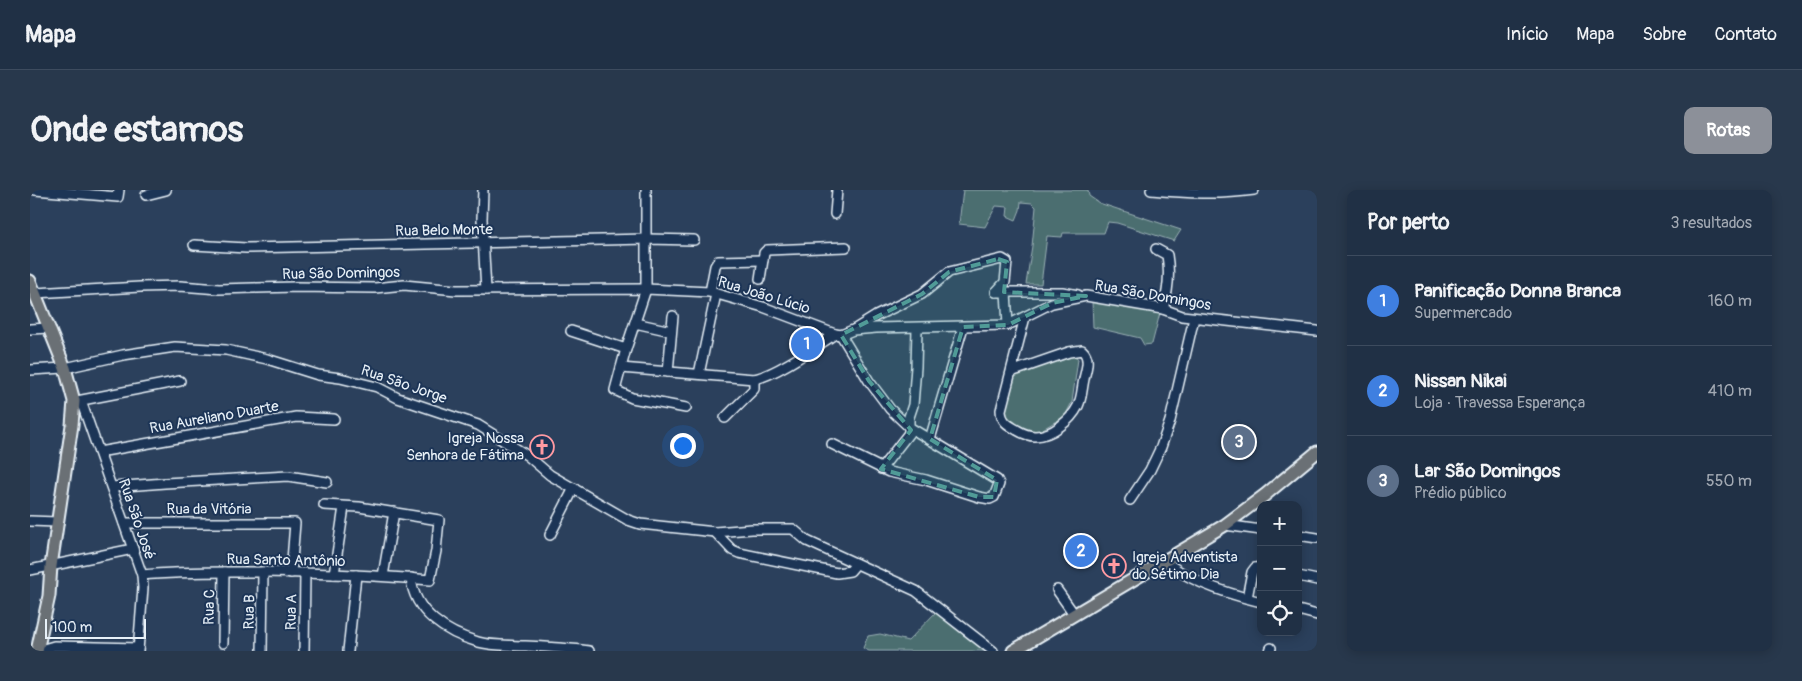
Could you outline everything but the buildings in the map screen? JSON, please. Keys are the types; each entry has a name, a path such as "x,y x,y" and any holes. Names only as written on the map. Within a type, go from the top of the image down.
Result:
{"main road":[{"path":"30,281 78,401 72,426 57,522 49,596 36,651"},
{"path":"1013,651 1225,525 1317,452"}],"street":[{"path":"35,190 118,194"},
{"path":"146,196 166,190"},
{"path":"483,190 482,219 486,290"},
{"path":"646,190 646,289 626,349 615,390 632,398 686,408"},
{"path":"835,214 837,190"},
{"path":"1151,190 1209,194 1254,190"},
{"name":"Rua Belo Monte","path":"194,245 246,248 647,239 694,240"},
{"path":"760,279 764,253 769,249 846,247"},
{"path":"1156,249 1167,256 1169,269 1166,301 1163,309"},
{"path":"853,330 876,316 922,294 949,272 998,259 1006,260 1007,268 1005,282 996,292 1062,292 1086,296"},
{"path":"699,374 713,293 715,266 718,261 762,260"},
{"name":"Rua São Domingos","path":"35,293 61,290 180,286 219,289 294,287 375,288 404,285 438,289 486,290 646,289"},
{"name":"Rua João Lúcio","path":"646,289 713,293 763,307 838,335"},
{"path":"1006,292 1008,326"},
{"name":"Rua São Domingos","path":"754,379 770,373 838,335 853,330 1008,326 1052,303 1086,296 1163,309 1194,318 1317,331"},
{"path":"668,372 673,316"},
{"path":"1011,372 1082,350 1088,364 1078,406 1069,419 1057,429 1041,435 1034,436 1008,426 1002,417 1001,410 1025,317"},
{"path":"1130,500 1150,470 1161,447 1170,421 1194,318"},
{"path":"635,323 671,331"},
{"path":"930,439 963,327"},
{"path":"30,329 50,328"},
{"path":"881,469 909,432 916,367 917,328"},
{"path":"571,331 626,349"},
{"path":"832,444 881,469 926,480 979,497 990,499 996,496 999,484 997,480 909,427 890,409 838,335"},
{"name":"Rua São Jorge","path":"30,370 65,368 123,355 174,348 226,350 318,375 377,387 398,398 478,425 528,456 550,475 628,520 640,524 715,532 752,529 793,529 807,541 916,591 993,651"},
{"path":"621,368 754,379 754,388 725,418"},
{"path":"78,401 180,381"},
{"name":"Rua São José","path":"78,401 99,452 142,575 143,588 138,650"},
{"name":"Rua Aureliano Duarte","path":"99,452 296,417 334,419"},
{"path":"112,488 165,482 288,476 326,482"},
{"path":"550,535 574,488"},
{"path":"324,505 360,507 394,512 383,576"},
{"path":"334,574 344,507"},
{"name":"Rua Santo Antônio","path":"142,575 166,572 263,572 383,576 430,580 436,551 439,520 394,512"},
{"path":"30,521 57,522"},
{"name":"Rua da Vitória","path":"124,523 294,523 291,573"},
{"path":"1225,525 1257,529"},
{"path":"715,532 732,550 739,554 837,573 850,571 856,564"},
{"path":"1302,536 1317,538"},
{"path":"30,570 134,549"},
{"path":"1165,561 1176,571 1191,579 1257,601"},
{"path":"1247,598 1252,572 1257,568"},
{"name":"Rua C","path":"223,643 224,572"},
{"name":"Rua B","path":"262,651 263,572"},
{"name":"Rua A","path":"304,651 305,573"},
{"path":"348,651 356,575"},
{"path":"1302,577 1317,580"},
{"path":"411,578 414,596 421,608 431,618 445,628 480,643 512,648 589,651"},
{"path":"1057,590 1074,614"},
{"path":"1302,611 1317,615"},
{"path":"36,651 54,646 138,650"}],"highlighted area":[{"path":"998,259 1007,262 1004,292 1086,296 1052,303 1008,325 963,327 930,439 997,480 994,497 979,497 881,469 911,430 869,381 841,335 922,294 949,272"}],"green space":[{"path":"963,190 1088,190 1089,196 1099,203 1181,230 1174,241 1117,223 1108,222 1104,233 1063,233 1062,237 1047,236 1041,284 1026,284 1036,207 1032,203 1021,202 1016,220 1007,216 1008,207 996,206 985,227 959,224"},
{"path":"1092,301 1160,313 1152,344 1144,345 1140,338 1093,327"},
{"path":"1074,354 1078,359 1072,402 1065,416 1032,433 1026,432 1002,416 1011,379 1015,374"},
{"path":"937,611 986,651 869,651 863,648 868,636 880,634 908,641"}],"place":[{"name":"Panificação Donna Branca","path":"807,344"},
{"name":"Lar São Domingos","path":"1239,442"},
{"name":"Igreja Nossa Senhora de Fátima","path":"542,447"},
{"name":"Nissan Nikai","path":"1081,551"},
{"name":"Igreja Adventista do Sétimo Dia","path":"1114,566"}]}
